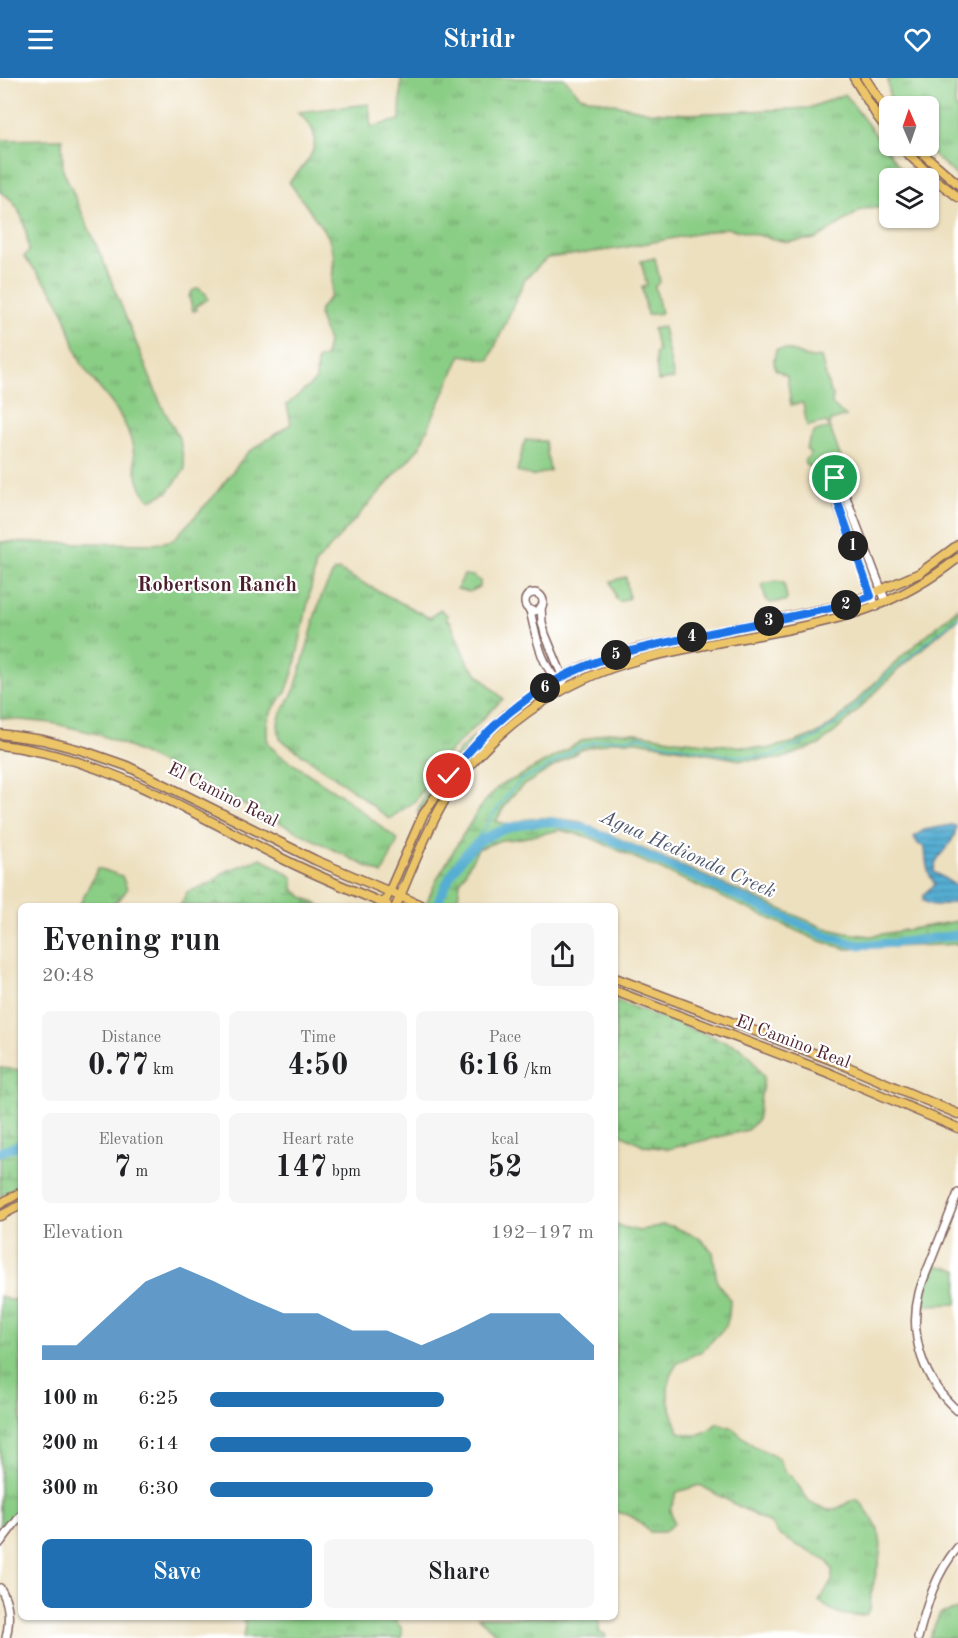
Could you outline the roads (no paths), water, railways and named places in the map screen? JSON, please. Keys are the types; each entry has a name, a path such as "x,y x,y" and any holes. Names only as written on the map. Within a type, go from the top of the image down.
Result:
{"main road":[{"path":"854,78 879,119"},
{"path":"866,78 879,99"},
{"path":"910,156 958,197"},
{"path":"926,156 958,184"},
{"path":"386,903 423,815 458,764 507,714 555,681 585,666 636,649 848,604 920,573 958,546"},
{"path":"397,903 423,840 457,782 493,741 519,718 566,688 590,676 640,659 851,616 910,591 958,558"},
{"name":"El Camino Real","path":"0,734 42,740 127,766 275,841 415,903"},
{"name":"El Camino Real","path":"0,744 40,751 123,777 289,862 381,903"},
{"name":"El Camino Real","path":"618,979 834,1061 958,1114"},
{"name":"El Camino Real","path":"618,992 829,1073 958,1128"},
{"path":"0,1204 18,1194"},
{"path":"0,1216 18,1207"}],"street":[{"path":"876,607 834,495 828,489 828,483 832,479 838,478 843,481 844,492 886,602"},
{"path":"834,495 844,492"},
{"path":"533,594 538,594 542,598 544,634 564,676 566,688 555,681 542,656 530,610 525,605 528,596 533,594"},
{"path":"530,610 536,611 541,607"},
{"path":"958,1193 919,1292 915,1324 917,1343 925,1365 944,1397 958,1410"},
{"path":"0,1543 18,1519"},
{"path":"918,1638 928,1597 944,1564 958,1547"},
{"path":"0,1588 8,1609 6,1638"}],"water":[{"path":"956,826 953,839 937,860 934,872 958,887 958,901 940,905 927,903 923,900 924,894 935,884 928,871 925,847 918,844 914,837 924,830"}],"waterway":[{"path":"469,850 507,795 521,780 543,770 579,747 602,740 643,737 656,742 727,755 754,757 771,756 816,737 843,719 886,676 958,617"},
{"name":"Agua Hedionda Creek","path":"437,903 455,869 477,843 507,828 529,823 551,822 583,827 824,935 858,945 958,935"},
{"name":"Agua Hedionda Creek","path":"0,1152 18,1145"}],"district":[{"name":"Robertson Ranch","path":"217,585"}]}
